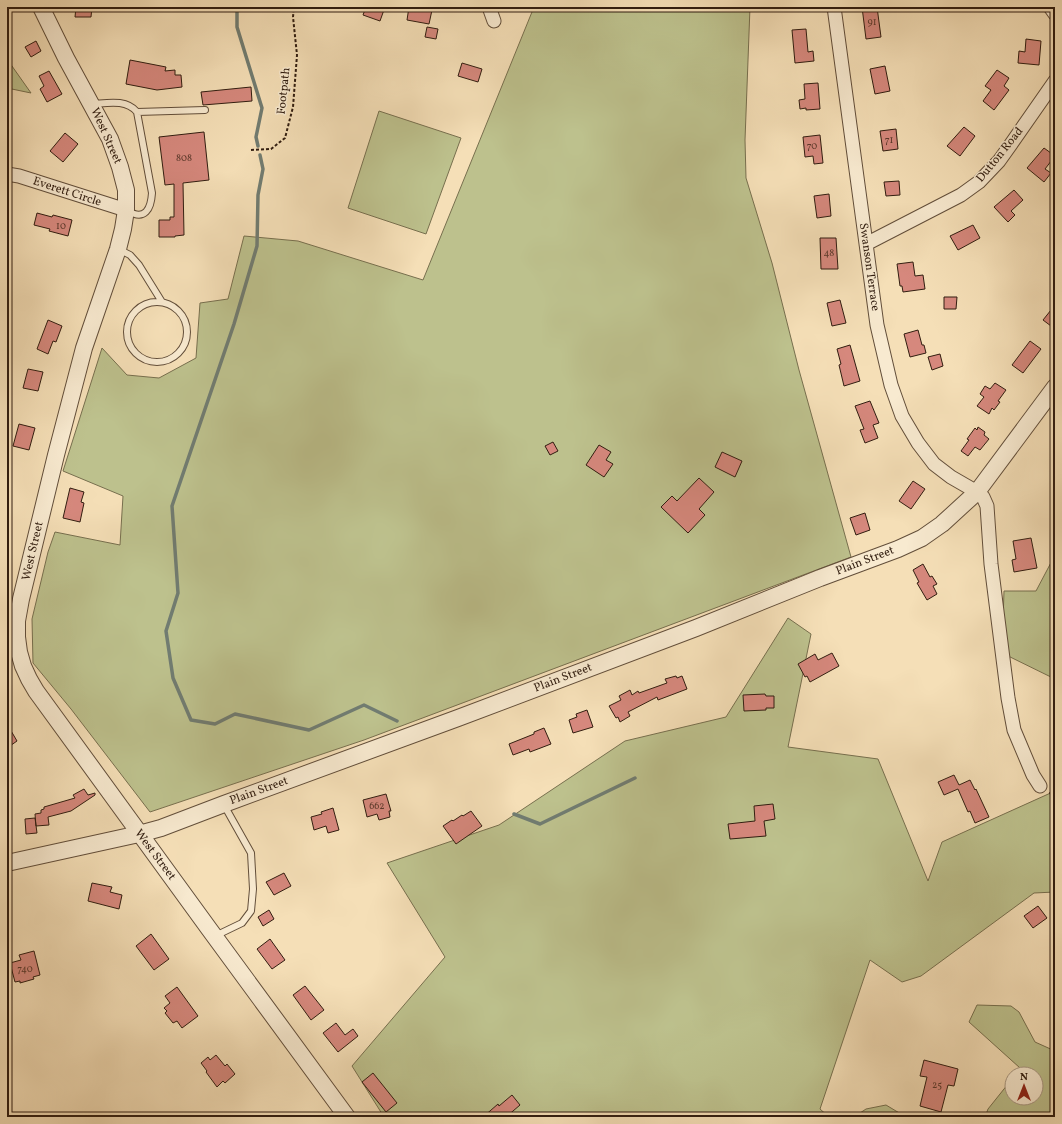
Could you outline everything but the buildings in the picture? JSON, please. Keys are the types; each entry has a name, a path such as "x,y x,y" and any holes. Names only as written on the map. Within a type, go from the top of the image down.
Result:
{"street":[{"name":"West Street","path":"41,7 66,58 110,139 126,190 126,210 124,229 118,249 84,348 21,599 17,621 19,652 23,666 36,691 347,1117"},
{"path":"489,7 494,21"},
{"name":"Swanson Terrace","path":"834,7 877,325 890,385 902,416 918,443 934,464 951,477 977,492"},
{"path":"1050,7 1055,14"},
{"name":"Dutton Road","path":"866,244 960,195 979,182 999,161 1055,81"},
{"name":"Everett Circle","path":"7,174 19,176 126,210"},
{"name":"Plain Street","path":"7,863 161,828 696,628 820,578 898,549 922,538 942,524 977,492 1055,388"},
{"path":"977,492 986,502 988,510 991,564 1008,698 1014,730 1033,775 1040,786"}],"lane":[{"path":"92,104 128,104 137,112 152,193 151,202 145,213 140,215 133,214 126,210"},
{"path":"137,112 205,110"},
{"path":"118,249 130,255 139,265 162,302 171,305 179,311 187,328 187,338 184,347 178,354 169,360 159,363 148,362 139,357 131,349 127,340 126,329 129,319 135,311 143,305 152,302 162,302"},
{"path":"215,936 242,923 251,912 253,889 251,853 224,804"}],"path":[{"name":"Footpath","path":"251,150 271,149 285,138 293,107 296,55 293,17 294,7"}],"green space":[{"path":"534,7 750,7 745,140 746,178 772,263 799,370 851,557 364,740 150,812 71,709 33,663 32,619 48,552 55,532 120,545 123,496 63,471 102,348 127,375 159,378 196,358 200,303 228,299 244,236 298,241 423,280"},
{"path":"7,59 31,93 7,88"},
{"path":"379,111 461,138 426,234 348,208"},
{"path":"1055,555 1055,679 1002,653 1004,591 1036,591"},
{"path":"788,618 811,634 788,747 878,759 928,881 942,842 1055,791 1055,892 1034,893 921,976 902,982 870,960 820,1109 829,1117 384,1117 352,1066 445,957 387,863 499,825 625,741 726,717"},
{"path":"977,1005 1011,1006 1019,1012 1035,1042 1055,1051 1055,1117 985,1117 988,1109 1004,1089 1004,1106 1044,1106 1044,1066 1018,1066 969,1022"},
{"path":"886,1105 906,1117 854,1117 866,1109"}],"waterway":[{"path":"237,7 237,27 262,108 256,137 258,146"},
{"path":"260,155 263,169 258,195 257,246 234,324 172,506 178,593 166,631 173,678 191,720 215,724 235,714 309,730 364,705 397,721"},
{"path":"514,814 540,824 635,778"}]}
